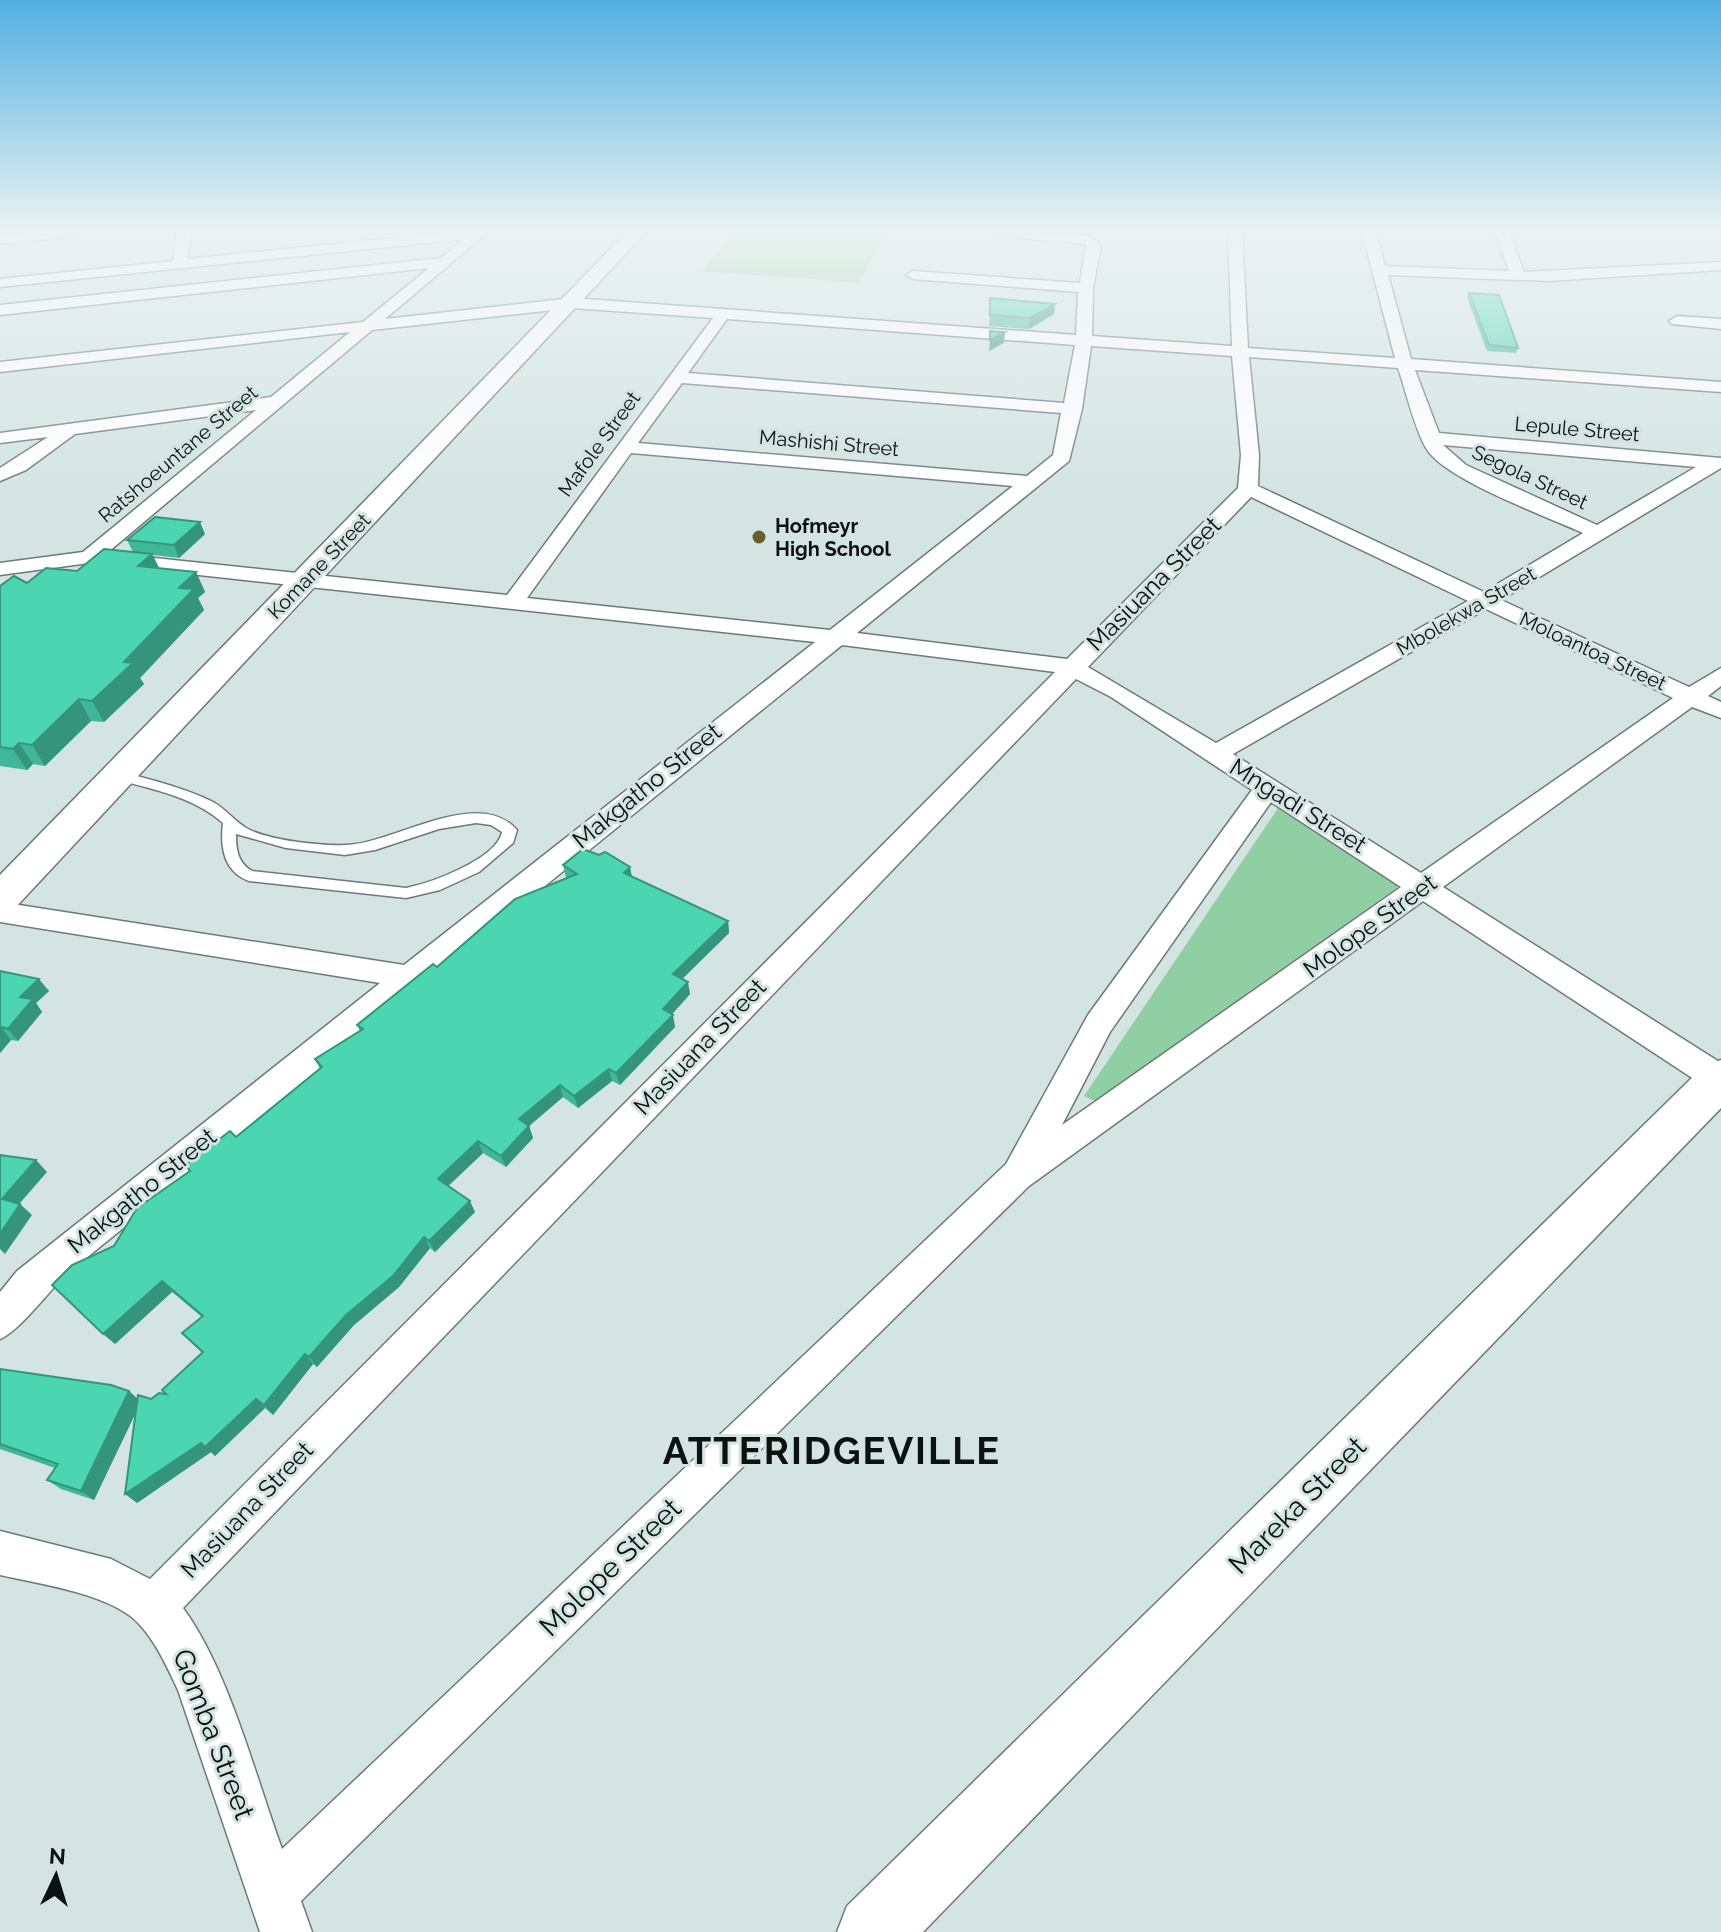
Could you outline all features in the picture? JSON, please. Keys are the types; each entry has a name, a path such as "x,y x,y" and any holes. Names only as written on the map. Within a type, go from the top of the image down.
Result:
{"street":[{"path":"0,367 383,322"},
{"name":"Komane Street","path":"0,899 117,775 309,581 329,555 554,322"},
{"name":"Mafole Street","path":"513,602 717,322"},
{"path":"846,322 1721,387"},
{"name":"Makgatho Street","path":"0,1321 30,1283 56,1260 1062,457 1073,409 1085,322"},
{"path":"1239,322 1250,455 1248,489"},
{"name":"Segola Street","path":"1393,322 1429,438 1445,459 1459,469 1599,533"},
{"path":"1694,322 1721,324"},
{"name":"Ratshoeuntane Street","path":"89,557 365,324"},
{"path":"674,377 1073,409"},
{"path":"0,438 276,402"},
{"path":"0,475 19,466 72,428"},
{"name":"Lepule Street","path":"1429,438 1718,463"},
{"name":"Mashishi Street","path":"623,447 1032,482"},
{"name":"Mbolekwa Street","path":"1215,754 1718,463"},
{"name":"Moloantoa Street","path":"1248,489 1706,704"},
{"name":"Masiuana Street","path":"154,1606 1248,489"},
{"name":"Mngadi Street","path":"0,569 89,557 836,637 1071,667 1119,692 1427,887 1721,1079"},
{"name":"Molope Street","path":"279,1912 1017,1175 1427,887 1499,829 1706,704 1721,675"},
{"name":"Molope Street","path":"1017,1175 1099,1024 1268,787"},
{"path":"0,912 411,977"},
{"name":"Mareka Street","path":"873,1932 1721,1079"},
{"name":"Gomba Street","path":"0,1553 111,1581 154,1606 178,1639 199,1683 279,1912"}],"lane":[{"path":"117,775 206,804 230,822 234,827 255,837 346,850 378,845 465,818 485,816 510,830 508,840 466,874 432,889 406,893 249,876 238,871 232,861 230,822"}],"green space":[{"path":"1278,808 1399,886 1097,1102 1084,1096"}],"building":[{"path":"1480,322 1509,322 1518,348 1489,345"},
{"path":"990,331 1005,332 990,340"},
{"path":"155,517 200,522 174,545 127,540"},
{"path":"104,549 152,554 138,566 196,572 179,588 194,589 124,662 133,663 92,701 79,699 32,745 19,743 13,749 0,747 0,586 14,576 27,583 46,568 77,571"},
{"path":"583,849 599,855 605,852 630,867 624,873 728,921 673,974 688,982 663,1009 673,1015 616,1073 609,1069 574,1096 560,1085 519,1119 529,1126 501,1156 478,1141 438,1179 470,1201 429,1241 424,1237 393,1276 346,1315 309,1357 305,1354 264,1405 256,1399 205,1447 201,1443 125,1494 138,1395 151,1399 159,1393 166,1394 162,1390 203,1352 182,1333 203,1316 162,1281 103,1334 52,1285 72,1265 114,1246 137,1208 190,1171 185,1165 230,1131 236,1137 322,1067 315,1059 363,1029 357,1025 433,964 437,967 515,899 577,874 563,865"},
{"path":"0,971 39,979 20,997 33,999 8,1029 0,1029"},
{"path":"0,1155 36,1160 2,1199 20,1204 0,1234"},
{"path":"0,1369 111,1385 129,1391 81,1491 47,1480 58,1464 0,1444"}],"place":[{"name":"Hofmeyr High School","path":"759,537"}],"district":[{"name":"ATTERIDGEVILLE","path":"832,1451"}]}
